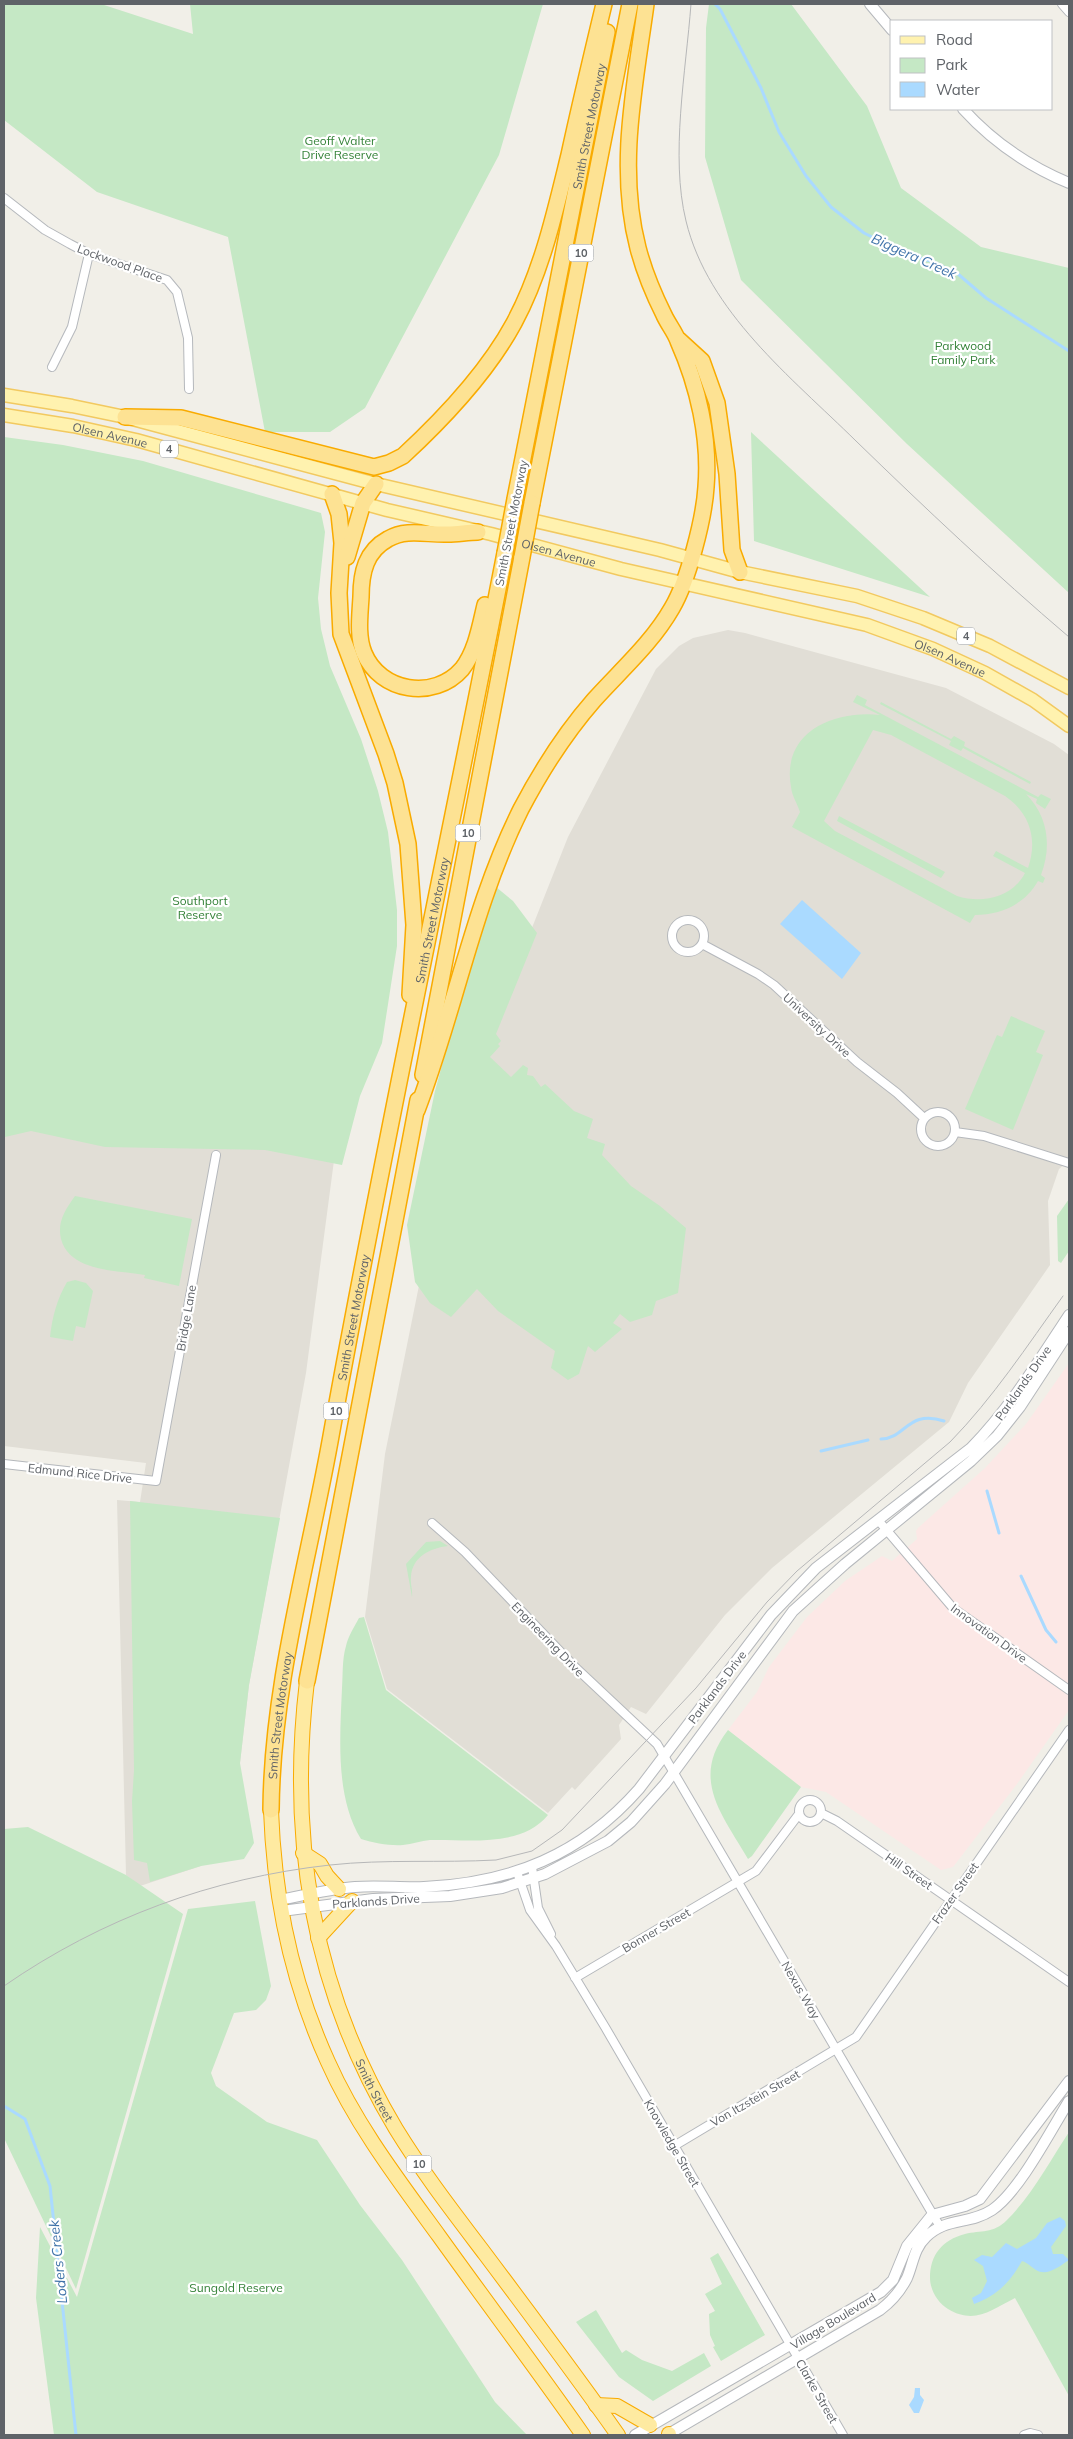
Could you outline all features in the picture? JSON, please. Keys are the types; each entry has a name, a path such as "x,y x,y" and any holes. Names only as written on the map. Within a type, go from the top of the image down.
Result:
{"highway":[{"path":"125,417 181,418 374,467 389,464 403,456 469,386 486,365 513,325 533,284 562,182 604,4"},
{"name":"Smith Street Motorway","path":"272,1810 274,1732 280,1692 412,1014 450,835 613,4"},
{"name":"Smith Street Motorway","path":"307,1680 417,1110 434,1010 630,4"},
{"path":"417,1110 434,1064 479,912 505,842 523,806 578,720 661,625 676,600 690,558 706,491 707,454 700,408 678,339 661,309 644,271 632,223 628,196 628,131 646,4"},
{"path":"678,339 702,360 716,403 727,474 732,550 740,572"},
{"path":"341,573 363,503 376,484"},
{"path":"332,494 341,528 339,593 341,634 386,754 395,783 408,844 414,924 409,992 412,1014"},
{"path":"478,532 448,534 402,532 373,550 367,560 361,582 360,632 364,652 369,663 380,675 402,687 423,688 442,683 462,669 477,636 494,569 505,553"},
{"name":"Smith Street","path":"307,1680 300,1763 303,1853 318,1938 348,2031 367,2075 397,2130 418,2162 618,2435"},
{"name":"10","path":"272,1810 274,1857 281,1905 296,1973 328,2063 354,2112 394,2174 583,2435"},
{"path":"303,1853 320,1864 327,1876 339,1889"},
{"path":"318,1938 328,1924 352,1901"},
{"path":"596,2405 617,2406 650,2425"}],"main road":[{"name":"Olsen Avenue","path":"4,395 125,417 376,484 690,558 740,572 857,596 923,618 990,646 1069,688"},
{"name":"Olsen Avenue","path":"4,415 108,434 363,503 682,584 867,625 985,672 1033,700 1069,726"}],"street":[{"path":"870,4 890,28"},
{"path":"1062,4 1069,12"},
{"path":"964,110 998,144 1031,166 1069,184"},
{"name":"Lockwood Place","path":"4,199 45,230 89,254 154,274 167,280 177,292 188,338 189,389"},
{"path":"52,366 72,328 89,254"},
{"path":"687,920 698,923 704,935 702,944 691,951 678,948 673,940 676,926 687,920"},
{"name":"University Drive","path":"702,944 758,974 774,985 857,1062 897,1093 924,1118"},
{"path":"934,1111 945,1112 953,1120 955,1132 953,1137 945,1145 939,1146 928,1143 921,1134 921,1123 924,1118 934,1111"},
{"path":"955,1132 984,1136 1069,1163"},
{"name":"Bridge Lane","path":"156,1481 216,1155"},
{"name":"Parklands Drive","path":"281,1905 310,1900 339,1889 445,1886 517,1872 532,1867 575,1845 616,1814 639,1789 782,1602 816,1568 964,1455 993,1426 1011,1403 1069,1315"},
{"name":"Parklands Drive","path":"310,1900 352,1901 450,1896 520,1883 534,1879 591,1852 608,1841 641,1811 674,1770 793,1611 845,1564 971,1461 997,1436 1020,1406 1069,1332"},
{"name":"Edmund Rice Drive","path":"4,1464 156,1481"},
{"name":"Innovation Drive","path":"878,1520 953,1608 1069,1690"},
{"name":"Engineering Drive","path":"432,1522 465,1552 576,1668 642,1727 665,1754"},
{"name":"Frazer Street","path":"836,2051 858,2034 1069,1730"},
{"name":"Nexus Way","path":"665,1754 836,2051 939,2225"},
{"path":"738,1882 759,1868 799,1814 800,1806 803,1802 810,1799 820,1804 821,1813 817,1820 809,1822 803,1820 799,1814"},
{"name":"Hill Street","path":"821,1813 837,1821 1069,1982"},
{"name":"Knowledge Street","path":"532,1867 538,1908 549,1928 552,1941"},
{"name":"Knowledge Street","path":"517,1872 530,1910 575,1978 790,2346"},
{"name":"Bonner Street","path":"575,1978 738,1882"},
{"name":"Von Itzstein Street","path":"674,2146 836,2051"},
{"path":"932,2215 965,2206 980,2199 1069,2081"},
{"path":"939,2225 979,2216 992,2210 1003,2200 1020,2178 1069,2101"},
{"name":"Village Boulevard","path":"634,2435 862,2304 887,2286 898,2271 907,2246 932,2215"},
{"name":"Village Boulevard","path":"669,2435 880,2310 898,2295 919,2246 939,2225"},
{"name":"Clarke Street","path":"790,2346 843,2435"},
{"path":"1024,2435 1030,2433 1038,2435"}],"shaded area":[{"path":"4,461 352,1024 306,1373 249,1685 240,1763 201,1866 140,1886 126,1875 117,1500 140,1502 146,1463 4,1446"},
{"path":"728,630 946,688 1054,744 1069,755 1069,1160 1059,1169 1048,1201 1050,1265 968,1383 949,1422 772,1568 725,1615 646,1714 631,1707 619,1725 621,1739 575,1790 572,1787 548,1813 387,1689 365,1617 385,1454 431,1226 491,1031 568,837 656,669 679,646 693,638"},
{"path":"1069,1363 1069,1710 1017,1784 953,1867 941,1870 826,1792 801,1787 728,1730 757,1692 769,1667 807,1617 845,1581 882,1556 892,1561 917,1539 916,1531 918,1528 985,1468 1026,1424"}],"green space":[{"name":"Geoff Walter Drive Reserve","path":"4,4 101,4 193,34 190,4 543,4 499,155 365,408 330,432 265,432 228,237 97,192 4,120"},
{"name":"Parkwood Family Park","path":"709,4 791,4 867,106 901,188 981,247 1069,268 1069,593 907,444 741,280 705,157 706,28"},
{"path":"751,432 930,597 754,541"},
{"name":"Southport Reserve","path":"4,437 63,445 143,461 321,513 325,532 318,598 321,629 330,666 361,739 378,791 388,832 397,910 397,946 382,1043 360,1096 342,1165 265,1150 105,1147 31,1131 5,1137"},
{"path":"857,695 867,700 865,705 1038,797 1041,794 1051,799 1045,809 1036,803 1037,799 1026,794 1039,812 1046,832 1046,853 1041,875 1045,878 1043,883 1038,881 1026,896 1011,907 994,913 975,915 970,923 792,827 800,812 791,787 790,768 794,752 814,728 829,721 845,716 880,715 853,702","holes":["873,730 891,735 1005,796 1021,810 1030,828 1032,837 1031,857 1028,868 996,851 993,856 1025,873 1012,888 996,897 986,899 957,896 835,831 824,821"]},
{"path":"881,702 951,739 954,736 965,742 964,746 1031,782 1030,784 963,748 961,751 949,745 951,741 880,704"},
{"path":"839,816 945,872 941,878 837,821"},
{"path":"496,887 513,901 537,933 496,1034 501,1041 498,1044 500,1046 490,1057 511,1077 523,1065 528,1068 527,1075 533,1076 541,1087 545,1084 574,1111 593,1119 587,1138 605,1144 602,1155 631,1186 660,1206 686,1228 678,1293 656,1301 652,1315 630,1322 620,1314 613,1323 622,1329 595,1352 588,1346 579,1374 568,1380 551,1368 555,1351 498,1311 477,1289 451,1317 430,1303 415,1282 407,1225 435,1091 472,955"},
{"path":"1011,1016 1045,1031 1036,1052 1043,1055 1013,1130 965,1109 997,1035 1002,1037"},
{"path":"75,1196 192,1219 179,1286 144,1278 145,1275 95,1268 74,1258 66,1250 61,1239 60,1227 65,1211"},
{"path":"1069,1199 1069,1251 1061,1263 1058,1261 1057,1216"},
{"path":"75,1280 86,1283 93,1291 85,1328 76,1326 73,1341 50,1337 60,1295 67,1282"},
{"path":"130,1501 280,1518 249,1685 240,1763 254,1843 244,1859 201,1866 150,1882 147,1863 134,1860"},
{"path":"440,1541 448,1546 429,1551 423,1555 418,1559 412,1570 412,1597 406,1564 426,1542"},
{"path":"364,1617 386,1690 548,1815 537,1826 524,1833 493,1840 430,1840 398,1845 382,1844 361,1839 347,1805 343,1786 340,1726 345,1651 359,1618"},
{"path":"728,1730 801,1787 748,1859 720,1811 714,1796 711,1780 711,1764 717,1748"},
{"path":"28,1827 126,1875 183,1914 76,2289 4,2138 4,1829"},
{"name":"Sungold Reserve","path":"255,1901 271,1986 266,2000 256,2010 234,2013 211,2073 216,2086 267,2122 317,2140 360,2205 402,2260 495,2402 527,2435 54,2435 36,2298 40,2227 77,2297 188,1909"},
{"path":"1069,2132 1069,2396 1015,2298 983,2314 966,2316 948,2309 941,2303 933,2292 930,2278 932,2262 944,2244 965,2234 992,2230 1007,2220 1033,2189"},
{"path":"718,2253 765,2335 721,2361 713,2347 715,2346 710,2335 709,2314 715,2311 705,2294 722,2284 710,2258"},
{"path":"596,2310 622,2353 626,2350 642,2360 672,2371 704,2353 711,2366 653,2401 619,2377 576,2322"}],"water":[{"path":"802,900 861,953 842,979 780,924"},
{"path":"1060,2217 1065,2221 1066,2226 1051,2247 1053,2254 1063,2254 1069,2260 1053,2270 1045,2272 1040,2272 1022,2261 1013,2275 997,2292 974,2304 972,2298 981,2293 987,2281 983,2266 974,2260 982,2255 992,2257 1006,2243 1017,2249 1036,2238 1047,2223"},
{"path":"915,2388 920,2388 920,2395 924,2400 919,2413 914,2413 909,2405 914,2397"}],"waterway":[{"name":"Biggera Creek","path":"715,4 720,9 761,88 779,132 806,176 831,207 864,233 906,254 934,262 958,274 986,298 1069,351"},
{"path":"881,1439 896,1435 915,1421 932,1418 944,1421"},
{"path":"821,1451 868,1440"},
{"path":"987,1491 999,1533"},
{"path":"1021,1576 1046,1630 1056,1642"},
{"name":"Loders Creek","path":"4,2106 25,2119 50,2186 76,2435"}],"tram line":[{"path":"691,4 679,141 681,196 686,221 697,254 713,285 732,314 779,367 908,491 1069,637"},
{"path":"4,1986 41,1962 119,1921 201,1891 243,1880 286,1871 330,1865 371,1862 496,1860 532,1851 562,1830 696,1688 767,1602 797,1571 950,1442 995,1390 1063,1296"}]}
